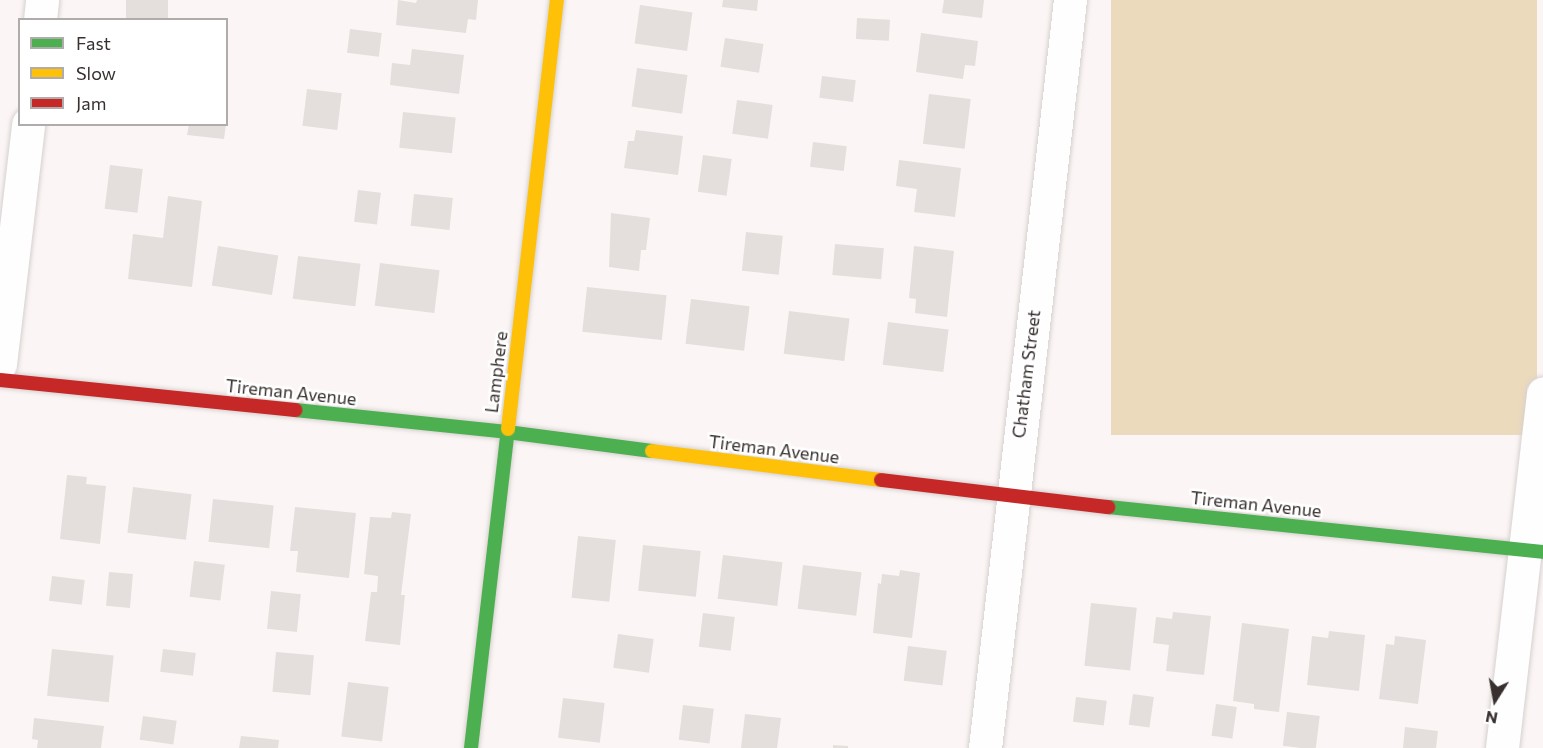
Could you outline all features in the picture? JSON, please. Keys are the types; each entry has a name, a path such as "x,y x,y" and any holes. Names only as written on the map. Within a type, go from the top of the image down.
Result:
{"street":[{"path":"40,18 42,0"},
{"name":"Lamphere","path":"471,748 557,0"},
{"name":"Chatham Street","path":"985,748 1070,0"},
{"path":"0,364 28,126"},
{"name":"Tireman Avenue","path":"0,380 507,432 1012,498 1534,551"},
{"path":"1502,748 1534,551 1543,393"}],"shaded area":[{"path":"1111,0 1537,0 1537,435 1111,435"}],"building":[{"path":"126,0 168,0 168,18 126,18"},
{"path":"398,0 416,3 417,0 478,0 476,20 468,19 466,33 396,25"},
{"path":"723,0 758,0 757,11 722,7"},
{"path":"944,0 984,0 982,18 942,13"},
{"path":"640,5 692,12 687,51 635,44"},
{"path":"857,18 890,20 889,41 856,39"},
{"path":"350,29 382,33 379,57 347,53"},
{"path":"921,33 978,41 975,66 965,65 963,79 916,72"},
{"path":"725,38 764,44 759,73 720,67"},
{"path":"412,49 464,55 459,94 390,85 392,63 410,65"},
{"path":"637,68 688,75 682,114 632,107"},
{"path":"822,76 856,80 853,102 819,98"},
{"path":"307,89 342,93 337,130 302,126"},
{"path":"929,94 971,99 965,149 923,144"},
{"path":"737,100 773,105 768,139 732,134"},
{"path":"403,112 456,118 452,153 399,148"},
{"path":"189,126 226,126 224,139 187,135"},
{"path":"636,130 683,136 678,175 624,168 628,141 634,141"},
{"path":"813,142 847,146 844,171 810,167"},
{"path":"703,155 732,159 727,196 698,192"},
{"path":"899,160 961,168 955,217 914,212 917,189 896,186"},
{"path":"110,165 143,169 137,213 105,209"},
{"path":"358,190 381,193 377,225 354,222"},
{"path":"414,194 453,198 449,230 411,226"},
{"path":"168,196 202,201 192,287 128,279 133,234 163,238"},
{"path":"611,213 650,218 646,250 641,250 639,271 609,267"},
{"path":"746,232 783,236 779,275 742,271"},
{"path":"835,244 884,248 881,279 832,275"},
{"path":"218,246 278,256 272,295 212,286"},
{"path":"914,246 954,251 947,317 915,313 916,299 909,298"},
{"path":"298,256 361,264 355,306 293,299"},
{"path":"380,263 440,270 434,313 375,306"},
{"path":"587,287 667,295 662,340 582,332"},
{"path":"691,299 750,306 744,351 686,344"},
{"path":"789,311 850,318 844,361 784,354"},
{"path":"888,322 949,329 943,372 883,365"},
{"path":"67,475 87,477 86,484 106,486 100,544 60,539"},
{"path":"133,487 192,494 186,540 127,533"},
{"path":"213,499 274,505 269,548 209,542"},
{"path":"295,507 356,513 349,578 296,572 298,551 290,551"},
{"path":"392,512 411,514 401,595 405,595 400,645 365,641 371,592 377,592 378,576 364,574 370,517 391,518"},
{"path":"578,536 616,540 609,602 572,598"},
{"path":"643,545 701,551 696,597 638,591"},
{"path":"723,555 783,562 777,606 718,599"},
{"path":"194,561 225,565 220,601 190,597"},
{"path":"803,565 862,572 856,616 798,609"},
{"path":"900,570 920,573 912,638 873,633 878,583 881,584 882,574 899,576"},
{"path":"109,572 133,574 130,608 106,606"},
{"path":"52,576 85,580 82,605 49,601"},
{"path":"271,591 301,594 297,632 267,629"},
{"path":"1091,603 1137,608 1130,670 1084,666"},
{"path":"1173,612 1211,616 1204,675 1166,671 1169,645 1153,643 1156,617 1172,619"},
{"path":"703,613 735,617 731,651 699,647"},
{"path":"1242,623 1289,629 1279,712 1254,709 1254,704 1233,701"},
{"path":"1329,631 1365,635 1359,691 1307,685 1312,636 1328,638"},
{"path":"618,634 654,639 649,673 613,668"},
{"path":"1395,636 1426,640 1418,704 1379,699 1386,644 1394,645"},
{"path":"908,646 947,651 942,685 904,681"},
{"path":"52,649 114,655 109,702 47,696"},
{"path":"163,649 196,653 193,676 160,672"},
{"path":"276,652 314,655 310,695 273,692"},
{"path":"348,682 389,687 382,742 341,737"},
{"path":"1133,694 1154,697 1149,728 1129,725"},
{"path":"1076,697 1107,701 1104,726 1073,722"},
{"path":"563,698 605,703 600,743 558,738"},
{"path":"1216,704 1237,707 1232,739 1212,736"},
{"path":"683,705 714,709 710,744 679,740"},
{"path":"1287,712 1320,716 1316,748 1283,746"},
{"path":"745,714 781,718 777,748 741,748"},
{"path":"143,716 177,721 173,744 140,740"},
{"path":"34,718 104,726 101,748 37,748 38,740 32,739"},
{"path":"1405,727 1438,731 1436,748 1403,748"},
{"path":"241,736 279,740 278,748 239,748"},
{"path":"833,745 848,746 848,748 833,748"}],"traffic: fast":[{"path":"295,410 507,432 652,451"},
{"path":"471,748 508,429"},
{"path":"1108,507 1543,552"}],"traffic: slow":[{"path":"508,429 557,0"},
{"path":"652,451 881,480"}],"traffic: jam":[{"path":"0,380 295,410"},
{"path":"881,480 1108,507"}]}
